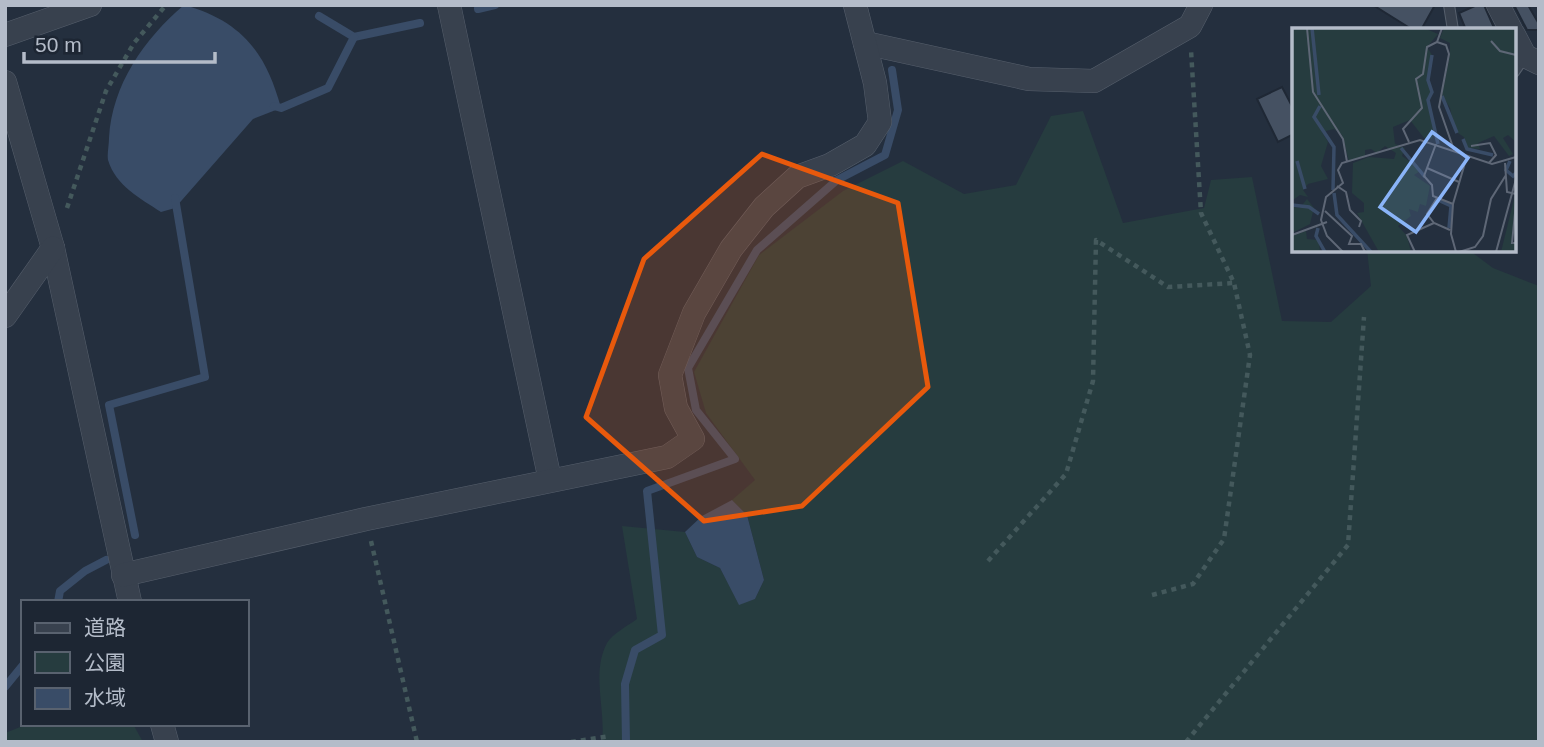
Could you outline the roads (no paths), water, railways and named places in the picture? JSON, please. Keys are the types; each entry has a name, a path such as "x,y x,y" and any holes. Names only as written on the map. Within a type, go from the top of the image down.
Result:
{"street":[{"path":"5,35 90,5"},
{"path":"449,5 550,480"},
{"path":"123,575 366,519 667,457 693,439 676,408 670,375 694,313 731,249 764,207 797,177 830,165 865,145 880,122 855,5"},
{"path":"865,43 1030,79 1094,81 1190,26 1201,5"},
{"path":"1498,5 1510,28"},
{"path":"1516,40 1526,63"},
{"path":"5,82 53,248 129,600"},
{"path":"5,316 53,248"}],"lane":[{"path":"1449,5 1453,28"}],"water":[{"path":"184,5 222,20 249,42 268,71 281,108 253,119 175,208 161,212 123,184 112,169 108,160 111,118 124,82 143,48"},
{"path":"732,500 747,515 764,580 755,599 739,605 720,568 697,557 685,532 702,516"}],"waterway":[{"path":"478,9 495,5"},
{"path":"319,16 354,37 420,23"},
{"path":"274,106 281,108 328,88 354,37"},
{"path":"626,742 625,684 635,650 662,635 647,491 735,459 696,410 688,368 757,250 837,180 885,155 898,110 892,70"},
{"path":"135,535 109,405 205,377 175,198"},
{"path":"58,600 60,591 85,571 106,560"},
{"path":"5,687 21,667"}]}
